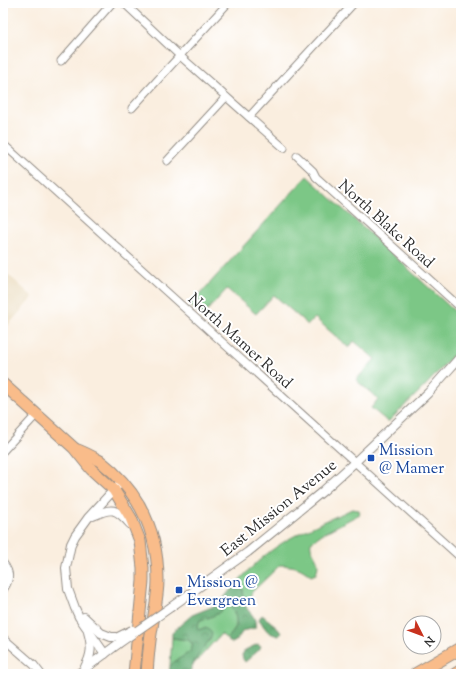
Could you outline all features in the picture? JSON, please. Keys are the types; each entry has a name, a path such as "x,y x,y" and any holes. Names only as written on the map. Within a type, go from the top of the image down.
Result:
{"highway":[{"path":"416,674 461,648"},
{"path":"456,674 461,671"}],"main road":[{"path":"3,384 74,448 90,469 114,490 131,518 140,541 143,574 134,674"},
{"path":"74,448 101,461 122,481 141,508 148,521 153,536 157,557 158,581 147,674"}],"street":[{"path":"60,61 112,3"},
{"path":"124,3 179,55 284,148"},
{"path":"132,108 228,3"},
{"path":"249,117 354,3"},
{"path":"167,161 226,97"},
{"name":"North Mamer Road","path":"3,144 461,558"},
{"name":"North Blake Road","path":"297,156 313,171 316,177 461,308"},
{"name":"East Mission Avenue","path":"118,640 146,624 203,585 254,547 323,491 428,393 461,356"},
{"path":"3,452 37,414"},
{"path":"105,654 79,617 68,588 66,568 71,544 75,536 88,518 122,481"},
{"path":"88,518 101,512 113,510 120,513 136,530"},
{"path":"3,563 7,568 9,575 7,584 3,590"},
{"path":"75,608 101,633 118,640 105,654 81,672"},
{"path":"81,672 89,660 91,648 86,627"},
{"path":"3,638 34,665 41,674"}],"shaded area":[{"path":"3,270 33,297 3,331"}],"green space":[{"path":"307,176 461,317 461,347 426,385 388,422 371,408 378,399 356,380 375,359 354,341 349,348 315,318 308,325 274,295 256,314 227,289 202,316 190,305"},
{"path":"352,509 359,510 360,514 322,534 311,542 311,548 318,564 316,574 311,576 297,568 280,565 252,592 246,607 244,597 237,588 231,589 266,554 281,544"},
{"path":"231,589 243,589 244,603 254,617 255,628 243,631 236,641 232,643 228,641 227,639 234,631 236,622 233,611 228,605 217,614 200,620 197,627 198,630 204,628 209,629 212,634 195,661 189,674 169,674 170,666 190,652 193,645 189,640 172,638 172,632 192,615 219,604"},
{"path":"228,605 232,609 235,617 236,625 234,631 227,639 221,634 192,666 200,651 211,639 204,628 198,630 197,627 200,620 208,618"},
{"path":"262,615 276,626 281,633 279,636 271,634 266,630 259,620"},
{"path":"172,638 189,640 193,645 190,652 170,666"},
{"path":"258,644 261,646 259,650 245,662 242,655 245,650"}],"place":[{"name":"Mission @ Mamer","path":"371,458"},
{"name":"Mission @ Evergreen","path":"179,590"}]}
